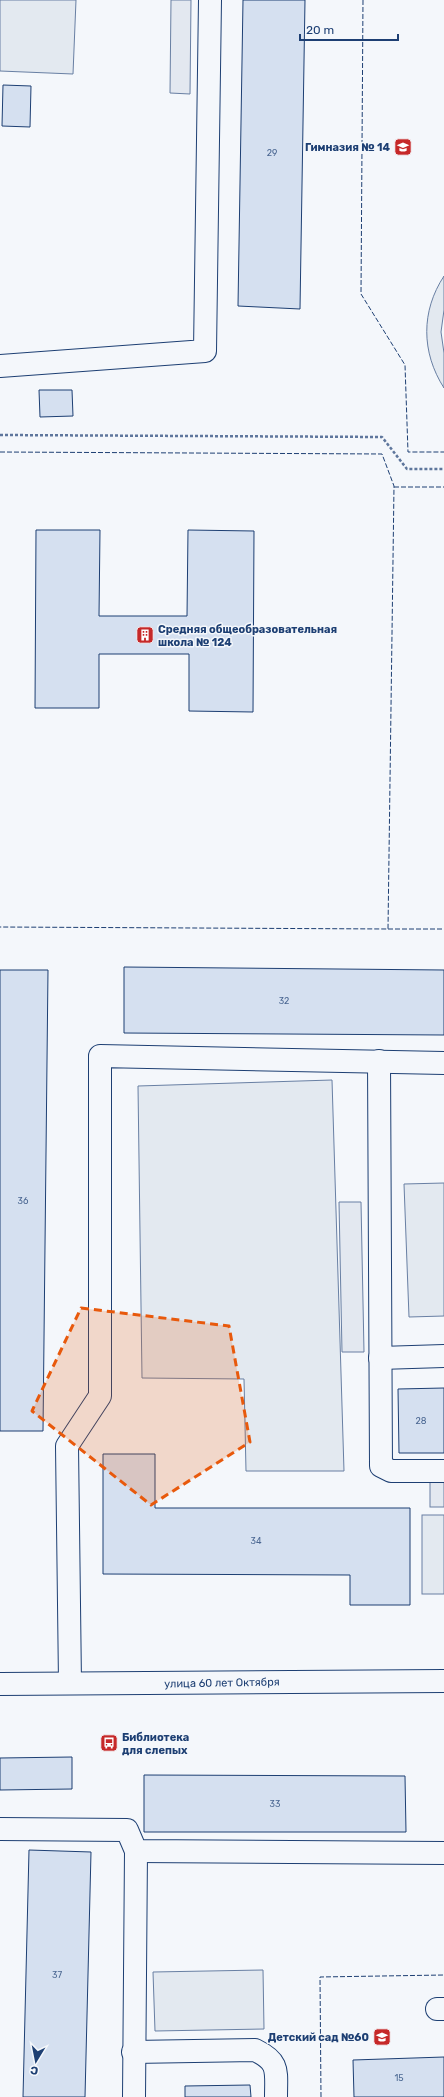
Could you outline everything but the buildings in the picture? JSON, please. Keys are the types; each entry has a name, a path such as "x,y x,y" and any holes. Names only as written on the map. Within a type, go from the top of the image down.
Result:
{"main road":[{"path":"0,366 205,351 210,0"},
{"path":"70,1683 67,1446 100,1396 100,1056 444,1063"},
{"path":"379,1061 381,1466 391,1471 444,1471"},
{"path":"380,1358 444,1356"},
{"name":"улица 60 лет Октября","path":"0,1684 444,1681"},
{"path":"0,1828 127,1830 136,1851 133,2052 134,2097"},
{"path":"136,1851 444,1853"},
{"path":"133,2052 254,2050 269,2056 276,2070 276,2097"}],"path":[{"path":"0,435 382,437 407,469 444,469"}],"highlighted area":[{"path":"81,1308 229,1326 250,1442 151,1505 32,1411"}],"shaded area":[{"path":"0,0 76,0 73,74 0,71"},
{"path":"171,0 191,0 190,94 170,93"},
{"path":"444,276 444,310 441,332 444,353 444,388 436,374 431,360 427,332 431,303 436,289"},
{"path":"332,1080 344,1471 246,1471 244,1379 142,1378 138,1086"},
{"path":"444,1183 444,1316 409,1317 404,1184"},
{"path":"339,1202 361,1202 364,1352 342,1352"},
{"path":"430,1482 444,1482 444,1507 430,1507"},
{"path":"422,1515 444,1515 444,1594 422,1594"},
{"path":"263,1970 264,2029 155,2031 153,1972"}],"fence":[{"path":"363,0 361,294 405,365 408,452 444,452"},
{"path":"0,452 382,454 394,486 388,929 0,927"},
{"path":"394,487 444,487"},
{"path":"388,929 444,929"},
{"path":"321,2097 320,1977 444,1975"}],"place":[{"name":"Гимназия № 14","path":"403,147"},
{"name":"Средняя общеобразовательная школа № 124","path":"145,635"},
{"name":"Библиотека для слепых","path":"109,1743"},
{"name":"Детский сад №60","path":"382,2037"}]}
